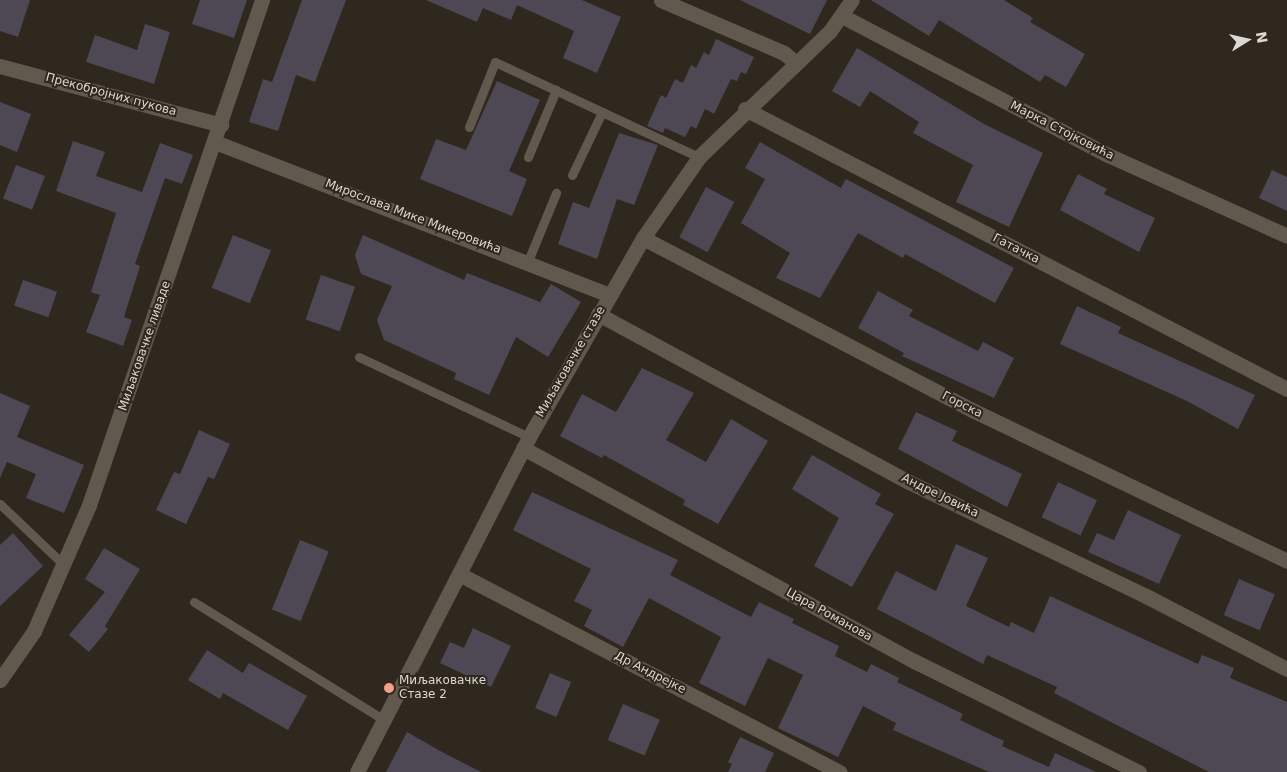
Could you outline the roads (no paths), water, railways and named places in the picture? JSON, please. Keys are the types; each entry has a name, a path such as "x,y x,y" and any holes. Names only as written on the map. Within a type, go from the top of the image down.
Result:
{"street":[{"name":"Миљаковачке ливаде","path":"0,680 34,631 64,565 102,469 221,125 262,0"},
{"path":"661,0 784,53 796,63"},
{"name":"Миљаковачке стазе","path":"357,772 386,721 526,442 643,238 699,157 745,109 796,63 842,16 852,0"},
{"name":"Марка Стојковића","path":"842,16 1108,155 1287,236"},
{"name":"Прекобројних пукова","path":"0,66 221,125"},
{"name":"Гатачка","path":"745,109 1287,389"},
{"name":"Мирослава Мике Микеровића","path":"215,142 528,261 609,295"},
{"name":"Горска","path":"643,238 972,410 1287,561"},
{"name":"Андре Јовића","path":"598,314 909,482 1146,596 1287,669"},
{"name":"Цара Романова","path":"526,442 914,662 1140,772"},
{"name":"Др Андрејке","path":"459,574 840,772"}],"lane":[{"path":"469,127 496,62 699,157"},
{"path":"528,157 556,90"},
{"path":"572,175 602,112"},
{"path":"528,261 556,193"},
{"path":"359,357 526,442"},
{"path":"0,504 64,565"},
{"path":"194,602 386,721"}],"place":[{"name":"Миљаковачке Стазе 2","path":"389,688"}]}
